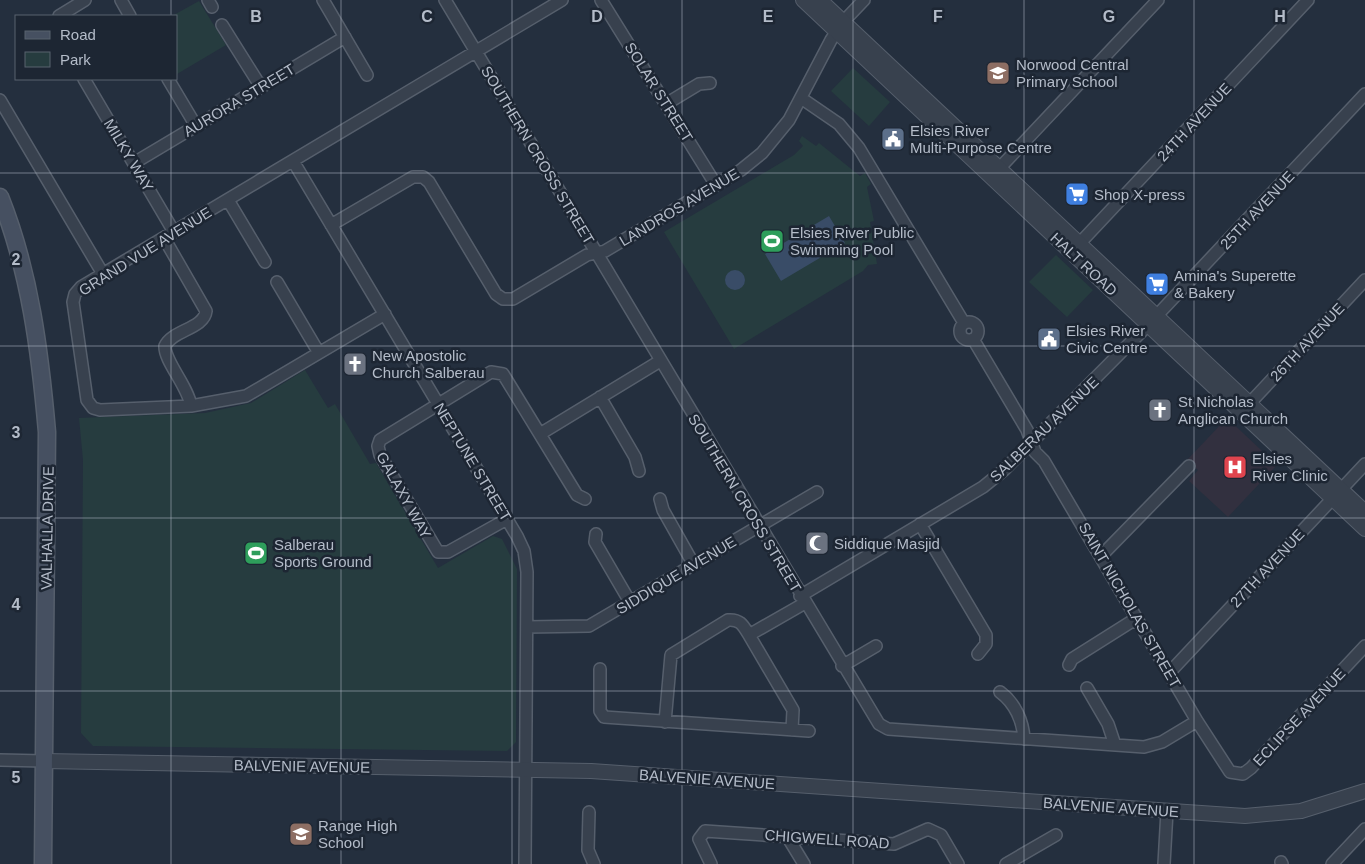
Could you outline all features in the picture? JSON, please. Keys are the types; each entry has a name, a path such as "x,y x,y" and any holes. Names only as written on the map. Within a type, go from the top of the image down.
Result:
{"main road":[{"name":"VALHALLA DRIVE","path":"0,197 13,233 28,291 42,378 47,432 43,864"}],"street":[{"path":"61,15 85,0"},
{"path":"121,0 129,15"},
{"path":"323,0 367,75"},
{"name":"SOUTHERN CROSS STREET","path":"445,0 802,600 879,724 888,728 1024,739 1116,745 1153,745 1172,738 1197,721"},
{"name":"GRAND VUE AVENUE","path":"385,314 252,393 192,406 100,410 93,408 88,403 73,297 81,287 562,0"},
{"name":"SOLAR STREET","path":"601,0 716,185"},
{"name":"HALT ROAD","path":"803,0 840,27 1336,494 1365,512"},
{"name":"HALT ROAD","path":"820,0 840,27"},
{"name":"LANDROS AVENUE","path":"331,225 413,177 420,176 429,182 496,294 503,299 513,299 587,255 605,251 741,170 762,153 780,132 840,27 864,0"},
{"path":"995,173 1158,0"},
{"name":"24TH AVENUE","path":"1079,244 1308,0"},
{"path":"222,25 261,87"},
{"name":"AURORA STREET","path":"134,163 345,37"},
{"name":"MILKY WAY","path":"85,80 134,163 206,311 203,319 170,338 165,346 167,357 189,394 192,406"},
{"path":"169,80 196,126"},
{"path":"666,104 699,84 710,84"},
{"name":"25TH AVENUE","path":"1152,321 1365,94"},
{"name":"SAINT NICHOLAS STREET","path":"801,98 839,124 858,148 964,323 960,328 962,337 967,340 973,339 1027,430 1035,452 1044,461 1226,769"},
{"path":"0,100 103,274"},
{"name":"NEPTUNE STREET","path":"293,161 507,519 521,543 526,558 525,864"},
{"name":"HALT ROAD","path":"995,173 1079,244 1152,321 1249,404 1336,494 1365,528"},
{"path":"228,200 265,262"},
{"name":"26TH AVENUE","path":"1249,404 1365,280"},
{"path":"277,282 319,353"},
{"name":"SALBERAU AVENUE","path":"749,635 920,524 994,479 1152,321"},
{"path":"540,434 660,361"},
{"name":"GALAXY WAY","path":"507,519 448,552 440,553 434,549 380,455 378,446 382,438 491,372 499,372 577,495 585,499"},
{"path":"600,397 635,458 639,471"},
{"name":"27TH AVENUE","path":"1170,672 1365,464"},
{"path":"1101,556 1189,466"},
{"name":"SIDDIQUE AVENUE","path":"527,626 589,626 817,492"},
{"path":"660,499 663,510 694,565"},
{"path":"920,524 986,635 986,644 978,654"},
{"path":"596,534 595,542 630,602"},
{"path":"1069,664 1072,659 1137,618"},
{"path":"665,722 671,655 728,620 736,619 743,624 793,710 792,730"},
{"path":"842,666 876,646"},
{"name":"ECLIPSE AVENUE","path":"1226,769 1234,773 1243,774 1252,768 1365,646"},
{"path":"600,669 600,711 604,717 809,731"},
{"path":"1087,688 1108,724 1116,745"},
{"path":"1000,692 1010,699 1023,724 1024,739"},
{"path":"0,760 44,761"},
{"name":"BALVENIE AVENUE","path":"44,761 611,772 1245,816 1286,814 1337,801 1365,791"},
{"path":"1164,864 1168,811"},
{"path":"590,812 588,845 594,864"},
{"path":"1332,864 1365,829"},
{"name":"CHIGWELL ROAD","path":"711,864 699,839 705,831 894,844 900,843 920,831 932,830 940,835 958,864"},
{"path":"1006,864 1056,835"},
{"path":"790,837 790,842 804,864"}],"shaded area":[{"name":"Elsies River Clinic","path":"1227,418 1277,465 1228,517 1189,481 1198,470 1187,460"}],"green space":[{"path":"199,1 226,45 178,73 178,15 174,15"},
{"path":"853,68 890,102 869,126 831,91"},
{"name":"Elsies River Public Swimming Pool","path":"802,136 816,146 819,143 860,176 865,173 871,184 867,187 874,221 870,222 877,264 868,265 863,271 734,349 664,232 794,155 803,146 799,141"},
{"path":"1056,255 1093,290 1067,317 1029,282"},
{"name":"Salberau Sports Ground","path":"305,370 328,408 335,404 370,464 376,463 438,568 493,536 502,539 517,569 516,742 507,751 93,746 81,733 83,460 79,418 205,413 251,403"}],"water":[{"path":"829,216 845,243 781,281 765,254"},
{"path":"731,270 739,270 745,276 745,284 739,290 731,290 725,284 725,276"}],"place":[{"name":"Norwood Central Primary School","path":"998,73"},
{"name":"Elsies River Multi-Purpose Centre","path":"893,139"},
{"name":"Shop X-press","path":"1077,194"},
{"name":"Elsies River Public Swimming Pool","path":"772,241"},
{"name":"Amina's Superette & Bakery","path":"1157,284"},
{"name":"Elsies River Civic Centre","path":"1049,339"},
{"name":"New Apostolic Church Salberau","path":"355,364"},
{"name":"St Nicholas Anglican Church","path":"1160,410"},
{"name":"Elsies River Clinic","path":"1235,467"},
{"name":"Siddique Masjid","path":"817,543"},
{"name":"Salberau Sports Ground","path":"256,553"},
{"name":"Range High School","path":"301,834"}]}
